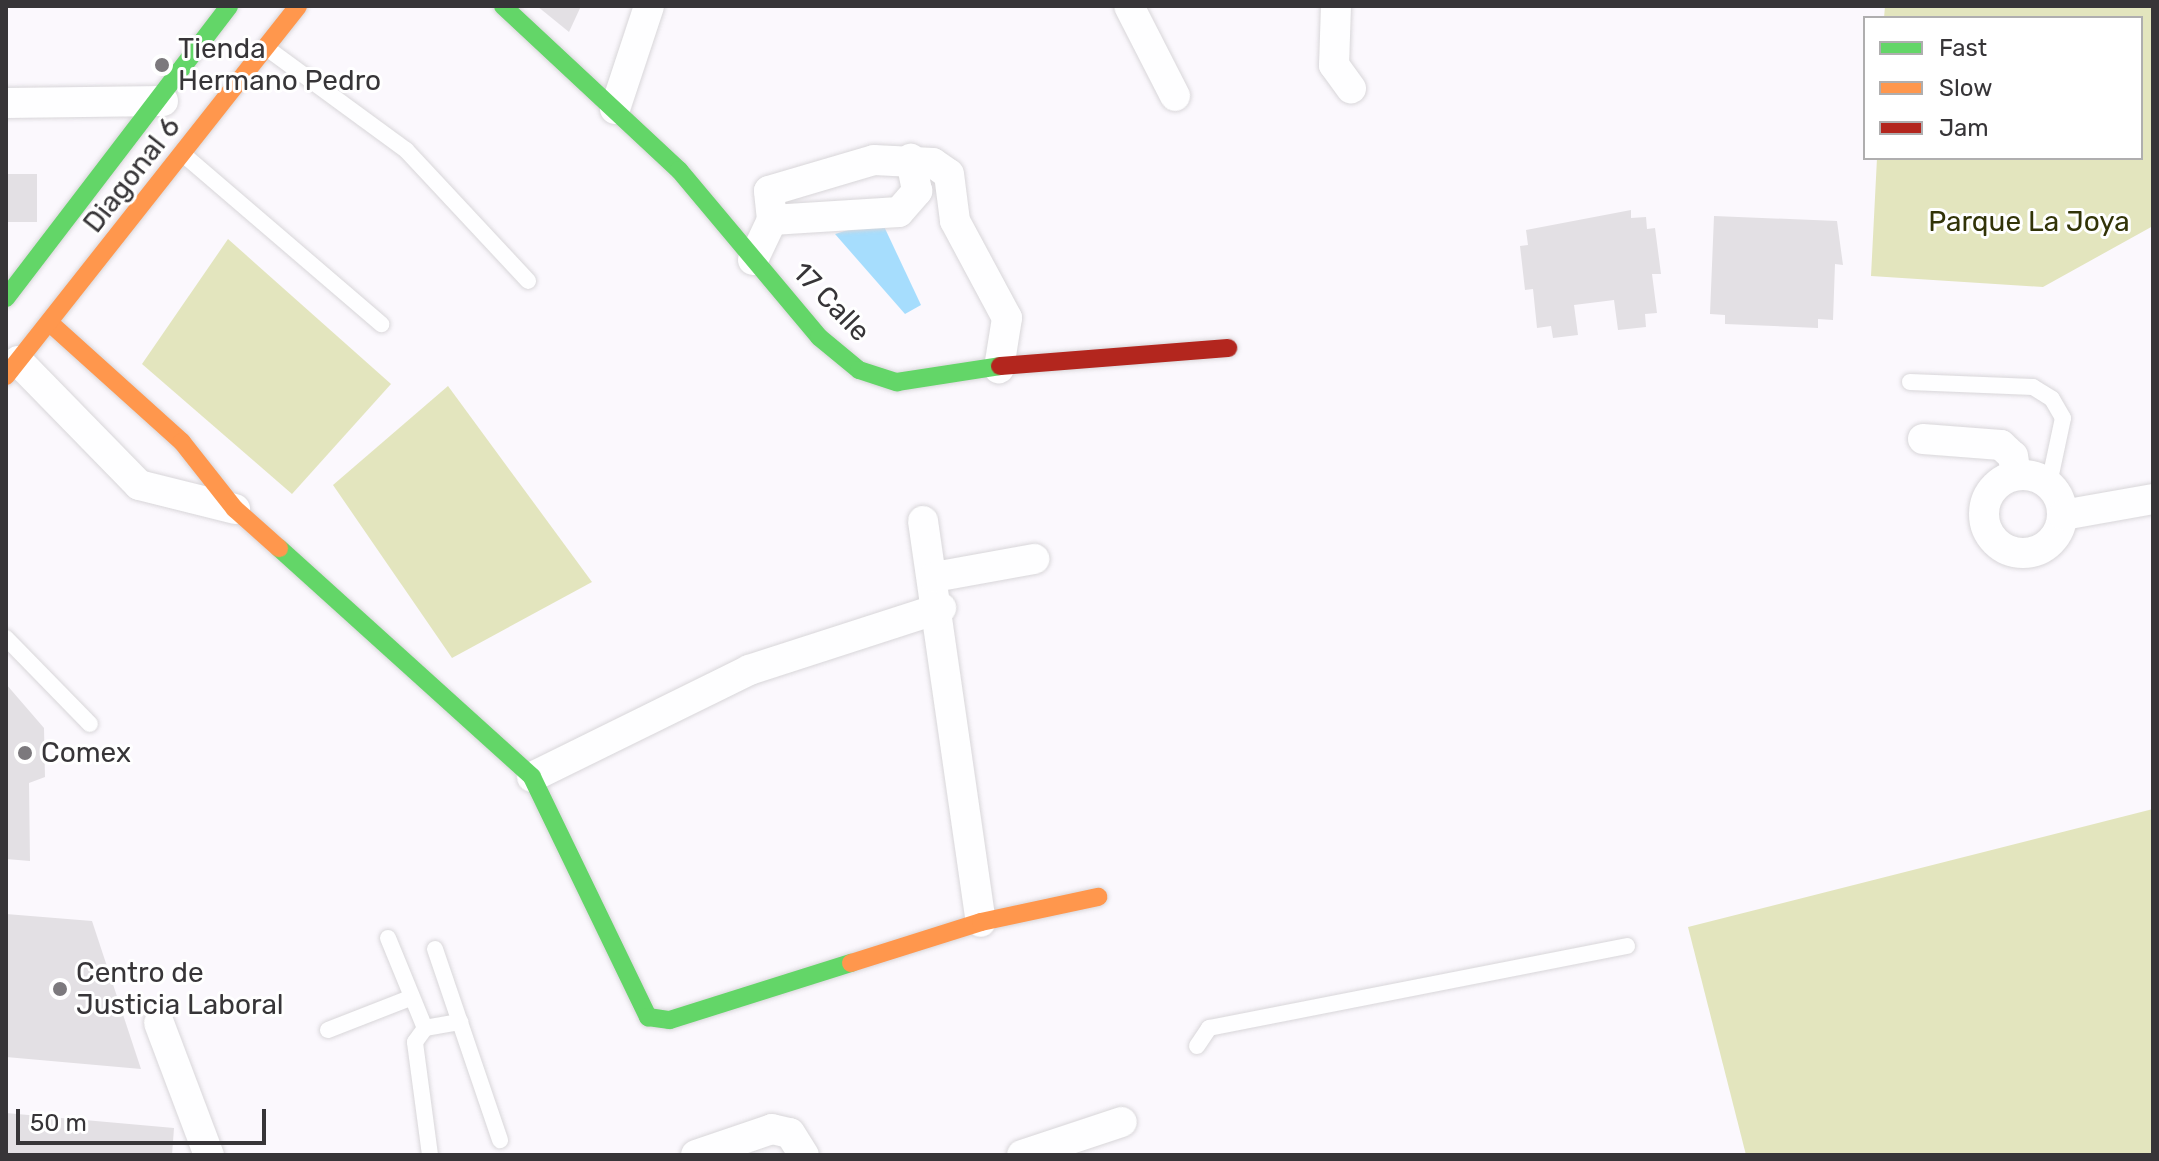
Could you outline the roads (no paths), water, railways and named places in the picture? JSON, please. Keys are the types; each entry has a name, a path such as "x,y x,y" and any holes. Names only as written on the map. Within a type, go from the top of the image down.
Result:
{"street":[{"name":"Diagonal 6","path":"6,298 163,101 229,6"},
{"name":"Diagonal 6","path":"12,368 51,324 268,49 298,6"},
{"name":"17 Calle","path":"503,6 679,170 819,337 859,370 897,382 999,368 1228,348"},
{"path":"615,109 649,6"},
{"path":"1129,6 1175,96"},
{"path":"1336,6 1334,65 1351,88"},
{"path":"6,103 163,101"},
{"path":"753,260 772,220 769,191 874,160 911,159 949,174 955,221 1007,318 999,368"},
{"path":"772,220 899,212 917,191 911,159"},
{"path":"51,324 182,442 235,509 532,777 638,1005 653,1019 981,922 1098,897"},
{"path":"12,368 139,485 235,509"},
{"path":"1923,439 2001,445 2013,456 2016,474"},
{"path":"2016,474 2049,484 2063,515 2058,533 2039,550 2013,552 1997,544 1983,512 1999,481 2016,474"},
{"path":"2063,515 2153,499"},
{"path":"923,521 941,608 981,922"},
{"path":"934,577 1034,559"},
{"path":"532,777 749,670 941,608"},
{"path":"159,1023 209,1155"},
{"path":"1022,1155 1122,1122"},
{"path":"696,1155 772,1129 797,1144"}],"lane":[{"path":"268,49 406,150 528,281"},
{"path":"184,155 381,324"},
{"path":"1910,382 2033,387 2052,399 2063,418 2049,484"},
{"path":"6,638 90,724"},
{"path":"388,938 410,998 425,1028"},
{"path":"1197,1046 1209,1028 1627,946"},
{"path":"435,949 500,1140"},
{"path":"328,1030 410,998"},
{"path":"430,1155 415,1042 425,1028 460,1022"}],"water":[{"path":"881,220 921,305 905,314 835,234"}],"place":[{"name":"Tienda Hermano Pedro","path":"162,65"},
{"name":"Comex","path":"25,753"},
{"name":"Centro de Justicia Laboral","path":"60,989"}],"park label":[{"name":"Parque La Joya","path":"2029,222"}]}
